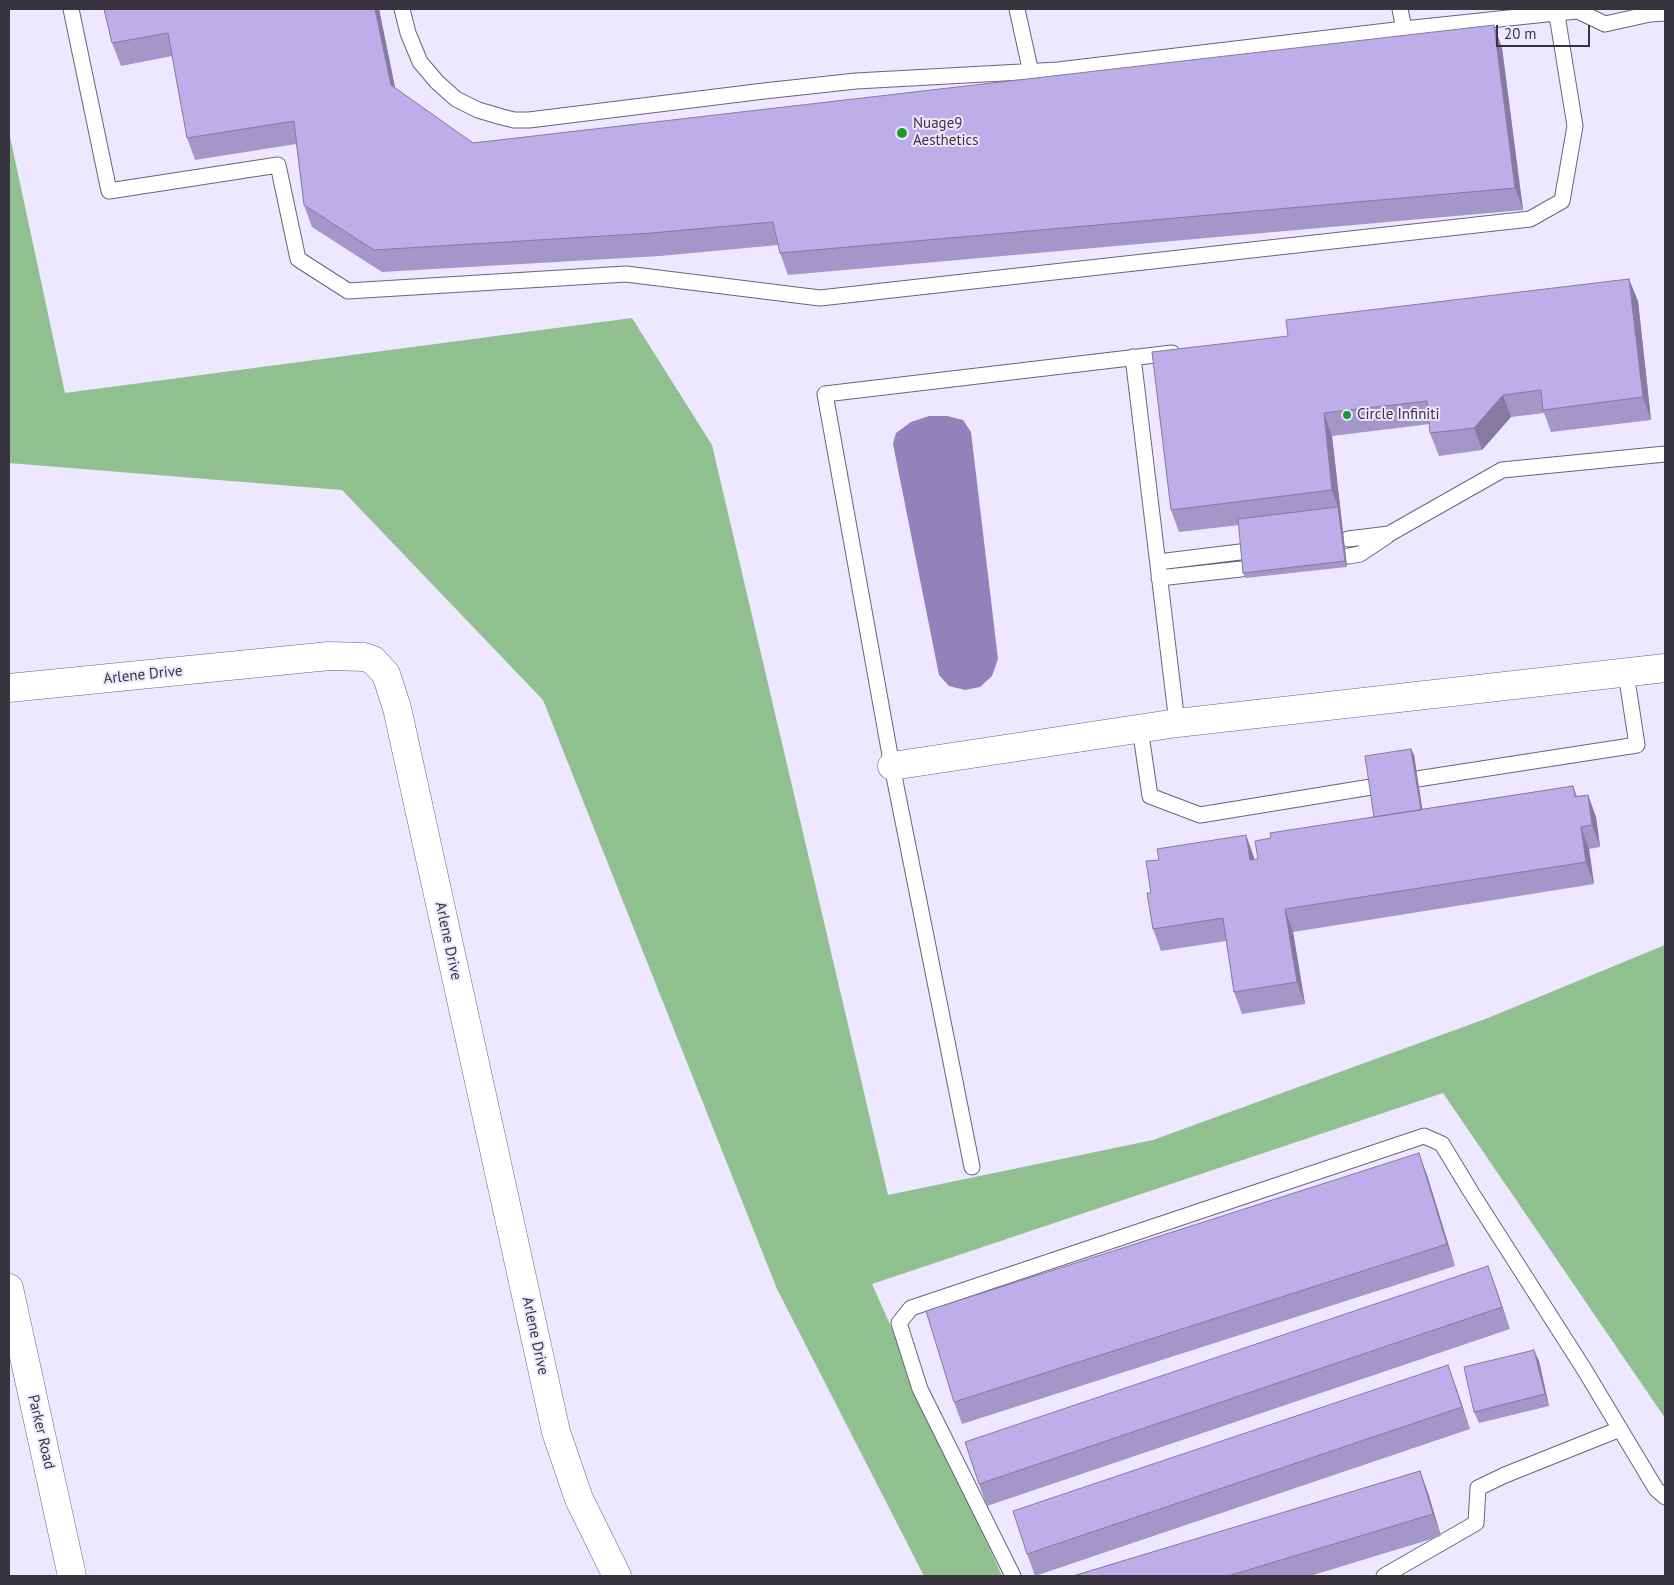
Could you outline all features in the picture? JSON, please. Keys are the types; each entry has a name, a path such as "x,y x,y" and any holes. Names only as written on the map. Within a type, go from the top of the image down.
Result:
{"street":[{"name":"Arlene Drive","path":"9,688 330,656 364,656 373,660 386,674 397,708 556,1432 579,1500 617,1576"},
{"path":"892,766 1177,723 1665,668"},
{"name":"Parker Road","path":"9,1288 72,1576"}],"lane":[{"path":"71,9 109,191 278,165 298,259 348,291 626,274 820,298 1530,219 1562,202 1575,126 1556,11"},
{"path":"402,9 408,33 420,62 437,82 456,99 478,110 514,120 529,120 856,81 1031,73 1404,29 1491,15 1580,10 1605,24 1650,14 1665,13"},
{"path":"1017,9 1031,73"},
{"path":"1400,9 1404,29"},
{"path":"972,1167 892,766 825,394 1189,351"},
{"path":"1133,357 1177,723"},
{"path":"1350,556 1360,554 1389,534 1502,470 1665,454"},
{"path":"1348,539 1389,534"},
{"path":"1158,562 1240,552"},
{"path":"1159,578 1241,568"},
{"path":"1417,779 1637,745 1626,673"},
{"path":"1140,728 1150,796 1200,815 1371,787"},
{"path":"1013,1576 920,1389 899,1323 911,1308 1424,1136 1442,1144 1584,1369 1656,1489 1665,1497"},
{"path":"1384,1576 1476,1524 1478,1488 1620,1429"}],"green space":[{"path":"9,132 65,393 632,318 712,445 888,1195 1153,1140 1488,1018 1665,945 1665,1418 1443,1093 872,1284 1002,1576 924,1576 777,1289 543,700 342,490 9,463"}],"shaded area":[{"path":"929,416 947,416 963,420 971,432 998,659 992,676 980,687 965,690 949,686 939,675 893,444 896,433 911,422"}],"building":[{"path":"104,9 375,9 391,85 473,143 1494,25 1515,188 780,253 773,222 652,233 374,250 304,205 294,121 187,138 168,33 112,43"},
{"name":"Circle Infiniti","path":"1629,279 1643,397 1543,410 1541,390 1503,395 1474,428 1430,433 1427,401 1324,413 1332,490 1171,510 1152,352 1288,336 1286,320"},
{"path":"1338,507 1345,561 1243,573 1238,519"},
{"path":"1411,749 1421,810 1374,817 1365,756"},
{"path":"1573,786 1575,797 1588,795 1592,825 1581,827 1586,862 1285,909 1297,982 1234,992 1223,918 1153,929 1147,893 1151,893 1146,861 1159,860 1157,849 1246,835 1250,860 1258,859 1255,841 1271,838 1270,833"},
{"path":"1419,1153 1447,1244 954,1402 926,1311"},
{"path":"1488,1266 1502,1307 979,1484 965,1442"},
{"path":"1534,1350 1545,1394 1474,1412 1464,1367"},
{"path":"1448,1365 1462,1407 1027,1554 1013,1511"},
{"path":"1420,1471 1433,1514 1228,1576 1073,1576"}],"place":[{"name":"Nuage9 Aesthetics","path":"902,133"},
{"name":"Circle Infiniti","path":"1347,415"}]}
